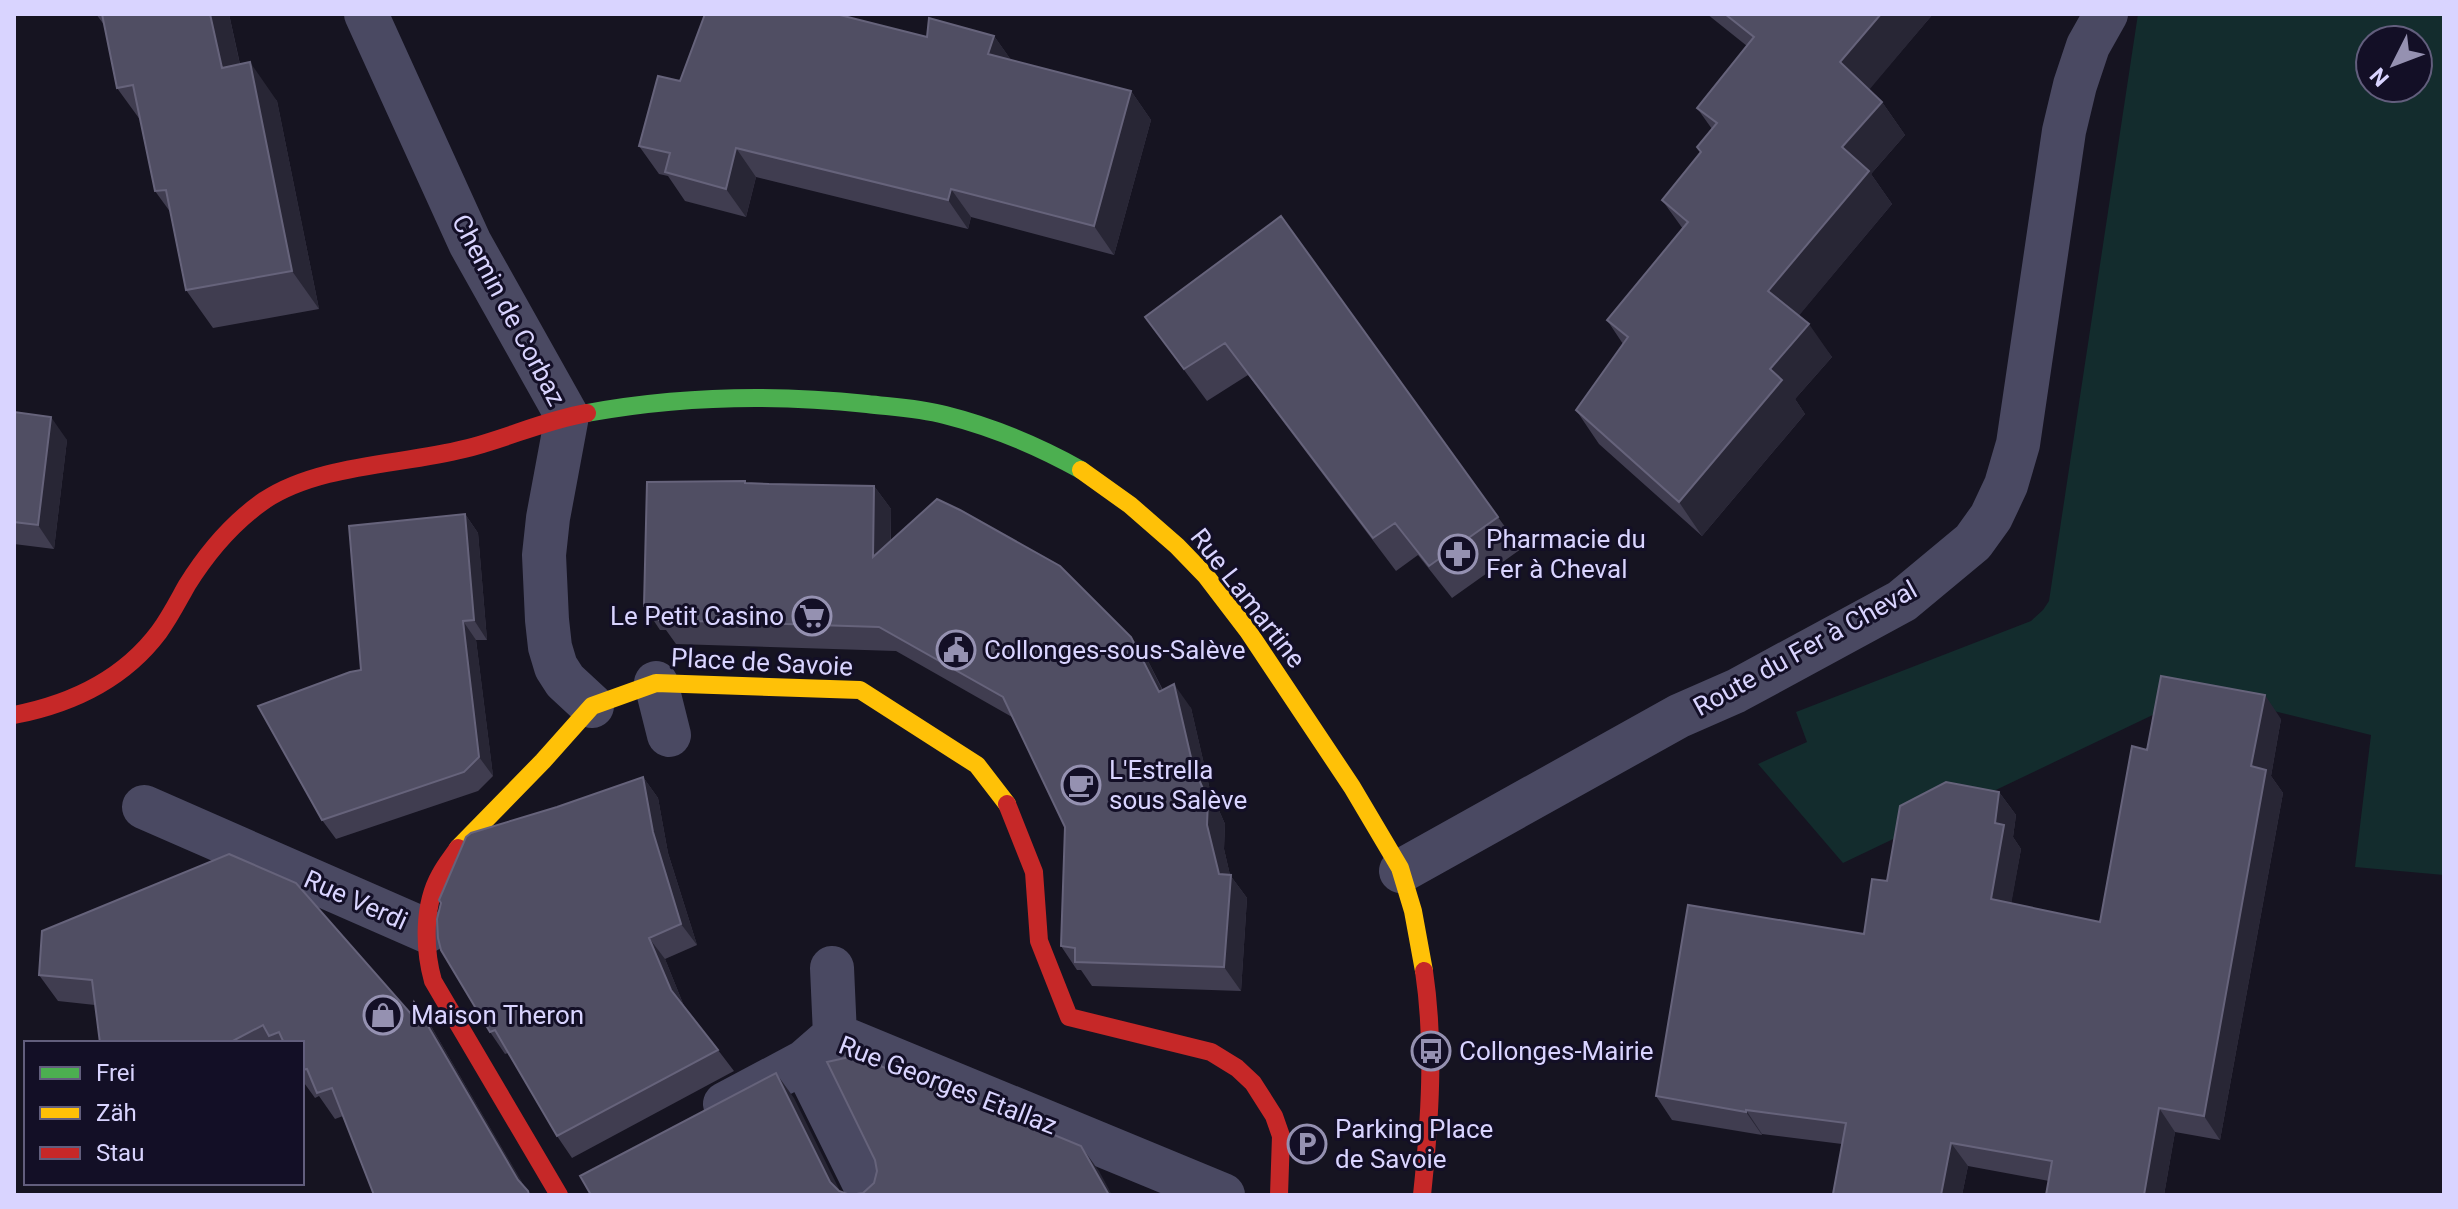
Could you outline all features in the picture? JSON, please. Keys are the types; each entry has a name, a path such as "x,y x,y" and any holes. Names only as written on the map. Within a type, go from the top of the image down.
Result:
{"street":[{"name":"Chemin de Corbaz","path":"366,14 470,243 567,416 544,555 547,620 556,667 565,681 592,706"},
{"name":"Route du Fer à Cheval","path":"1401,871 1652,731 1736,691 1902,601 1973,542 1991,517 2006,485 2018,444 2064,131 2088,46 2106,14"},
{"name":"Rue Lamartine","path":"14,715 45,709 76,698 111,678 152,640 193,575 219,541 266,499 293,485 465,450 567,416 654,401 723,397 834,399 929,411 978,425 1063,460 1148,519 1196,565 1228,605 1368,812 1401,871 1417,928 1431,1016 1430,1128 1422,1195"},
{"name":"Place de Savoie","path":"592,706 656,683 860,690 977,765 1007,804 1034,872 1039,941 1049,997 1069,1017 1211,1052 1237,1068 1253,1083 1274,1116 1281,1136 1279,1195"},
{"path":"656,683 669,735"},
{"path":"427,931 429,908 438,877 460,845 592,706"},
{"name":"Rue Verdi","path":"144,807 427,931 428,963 433,981 558,1195"},
{"path":"832,968 820,1048 870,1195"},
{"name":"Rue Georges Etallaz","path":"695,1121 820,1048 1223,1195"},
{"path":"558,1195 599,1172"}],"green space":[{"path":"2138,14 2444,14 2444,875 2355,867 2371,735 2168,685 2161,711 1843,863 1758,764 1807,742 1796,712 2031,621 2049,601"}],"building":[{"path":"102,14 210,14 222,68 250,62 292,271 186,290 166,190 155,191 133,85 117,88"},
{"path":"705,14 836,14 927,37 929,18 994,36 988,54 1131,91 1094,226 951,189 948,200 736,148 726,189 665,172 670,153 639,146 658,76 680,81"},
{"path":"1725,14 1881,14 1840,62 1882,102 1842,147 1869,171 1768,291 1809,324 1770,369 1782,380 1679,502 1576,410 1628,337 1607,320 1688,222 1662,200 1701,152 1697,147 1717,123 1697,108 1754,37"},
{"path":"1281,216 1498,517 1429,566 1395,523 1373,538 1225,343 1184,369 1145,317"},
{"path":"14,412 51,417 38,525 14,522"},
{"path":"745,481 874,486 873,557 937,499 1060,566 1131,637 1159,692 1174,684 1193,766 1208,800 1207,825 1219,874 1231,875 1224,967 1075,962 1075,948 1061,946 1065,827 1003,697 879,627 659,620 659,606 644,606 647,482"},
{"path":"465,514 474,620 463,621 479,757 464,772 322,820 258,706 361,670 349,526"},
{"path":"2161,676 2265,695 2251,766 2266,770 2204,1116 2159,1108 2144,1195 2046,1195 2052,1161 1951,1143 1941,1195 1833,1194 1846,1123 1746,1112 1656,1096 1688,905 1864,934 1872,879 1887,881 1900,806 1946,782 1999,792 1995,823 2004,825 1991,899 2100,922 2132,746 2147,750"},
{"path":"643,777 653,832 681,924 649,938 671,990 718,1050 557,1136 495,1030 490,1032 441,950 437,919 439,900 466,837 471,833"},
{"path":"229,854 296,883 411,1014 414,1002 529,1195 374,1195 332,1088 317,1093 307,1069 304,1070 304,1041 283,1041 279,1032 269,1036 263,1025 233,1041 100,1041 92,980 39,975 42,931"},
{"path":"854,1056 1081,1146 1109,1195 850,1195 863,1193 874,1183 877,1171 875,1160 827,1062"},
{"path":"776,1073 830,1182 839,1191 850,1195 591,1195 580,1176"}],"traffic: fast":[{"path":"587,413 657,403 727,398 797,399 906,408 945,415 998,431 1081,470"}],"traffic: slow":[{"path":"1081,470 1130,505 1177,546 1206,576 1248,631 1352,787 1400,868 1413,911 1424,971"},
{"path":"458,848 592,706 656,683 860,690 977,765 1007,804"}],"traffic: jam":[{"path":"14,715 75,697 129,664 159,632 212,550 242,518 287,488 336,472 464,449 587,413"},
{"path":"1007,804 1034,872 1039,941 1069,1017 1211,1052 1237,1068 1253,1083 1274,1116 1281,1136 1279,1195"},
{"path":"458,848 440,875 430,900 427,941 433,981 559,1195"},
{"path":"1422,1195 1430,1083 1424,971"}],"place":[{"name":"Pharmacie du Fer à Cheval","path":"1458,554"},
{"name":"Le Petit Casino","path":"812,616"},
{"name":"Collonges-sous-Salève","path":"956,650"},
{"name":"L'Estrella sous Salève","path":"1081,785"},
{"name":"Maison Theron","path":"383,1015"},
{"name":"Collonges-Mairie","path":"1431,1051"},
{"name":"Parking Place de Savoie","path":"1307,1144"}]}
